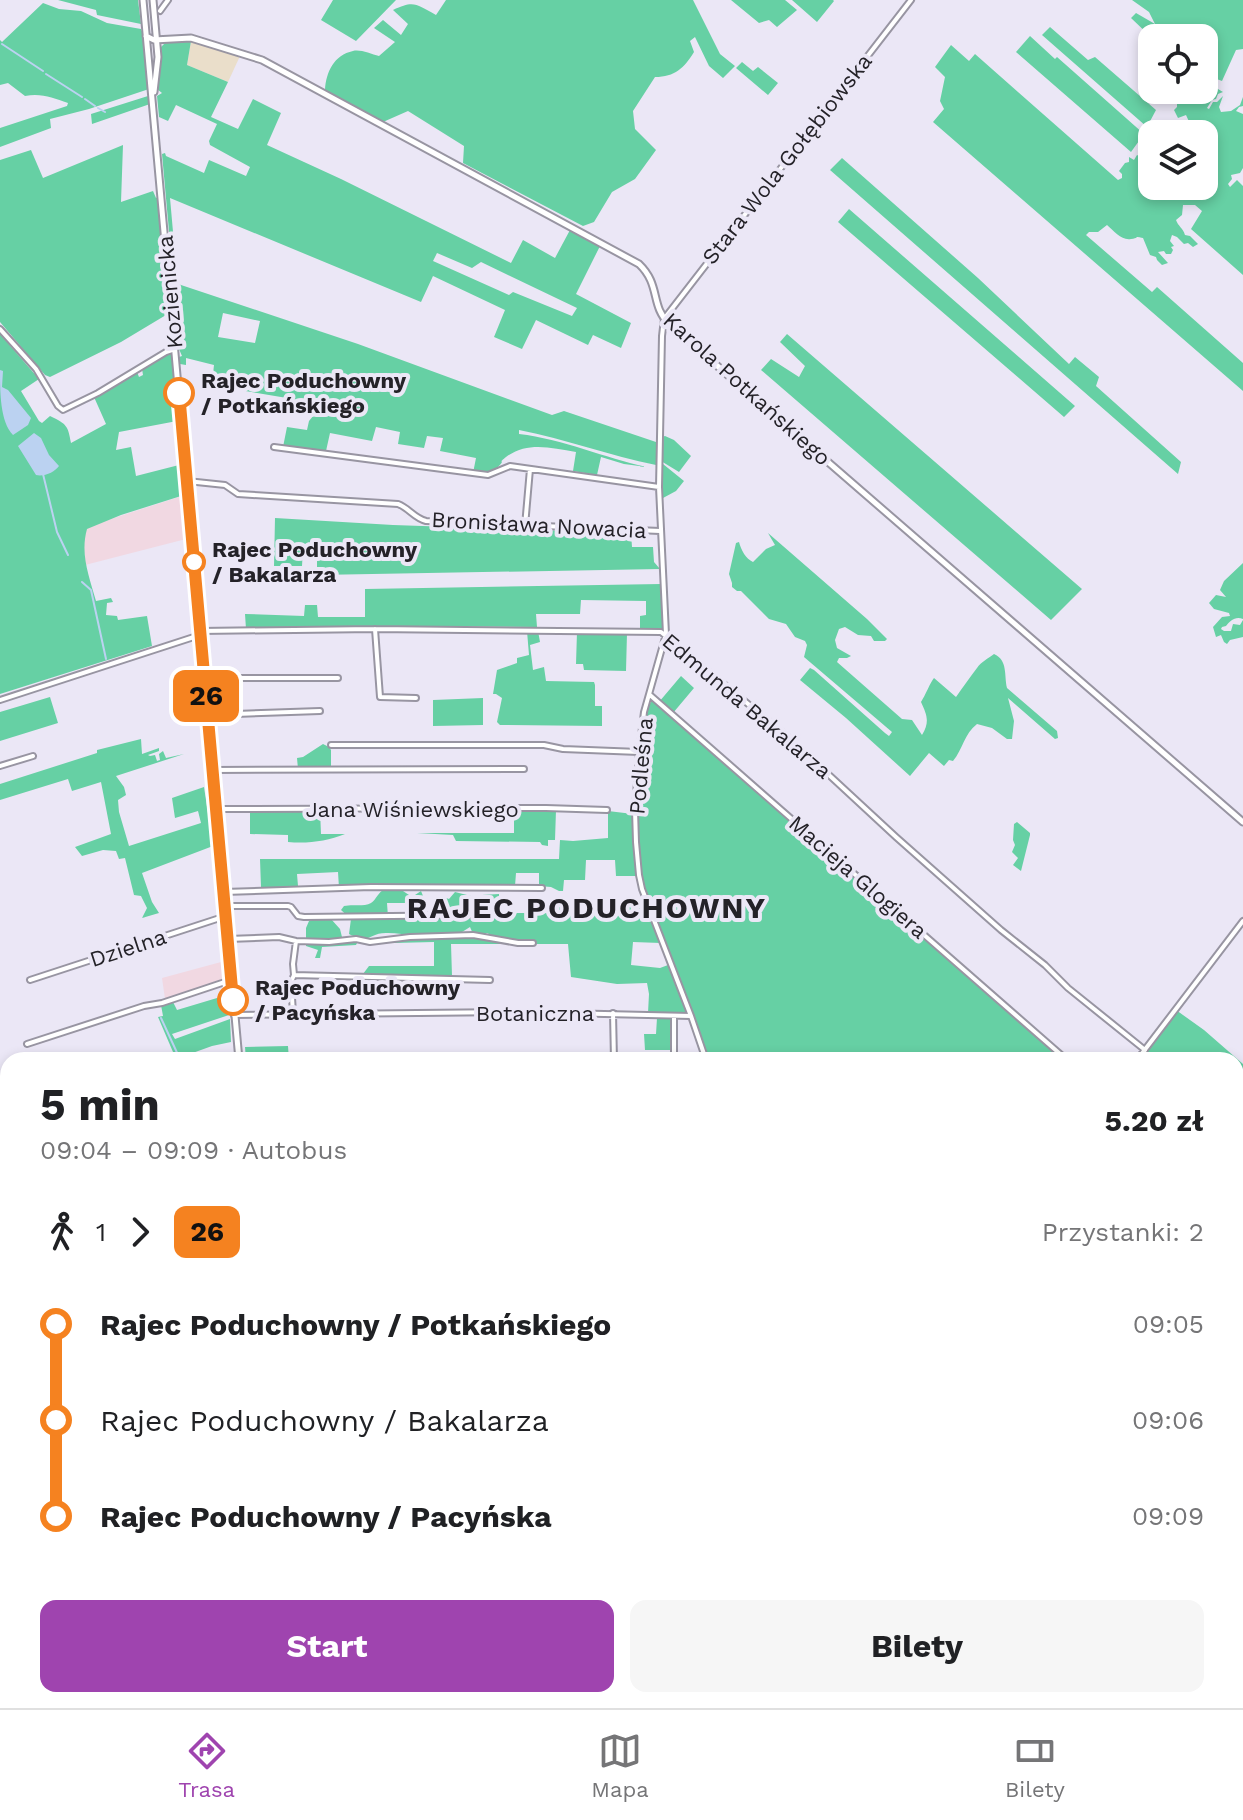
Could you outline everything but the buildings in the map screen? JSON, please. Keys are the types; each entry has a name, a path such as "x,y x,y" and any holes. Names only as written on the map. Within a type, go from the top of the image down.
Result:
{"street":[{"path":"160,11 168,0"},
{"name":"Stara Wola Gołębiowska","path":"664,319 911,0"},
{"path":"143,2 154,2 156,32 151,38"},
{"name":"Kozienicka","path":"143,2 158,57 152,97"},
{"path":"156,32 168,39"},
{"name":"Karola Potkańskiego","path":"151,38 191,38 262,60 639,264 650,276 664,319 1243,822"},
{"name":"Kozienicka","path":"151,38 152,97 238,1052"},
{"name":"Podleśna","path":"664,319 659,487 666,634 644,712 635,810 636,842 639,875 647,901 703,1052"},
{"path":"0,329 36,369 63,410 175,349"},
{"path":"274,447 488,475 510,466 659,487"},
{"path":"525,526 531,468"},
{"name":"Bronisława Nowacia","path":"187,481 225,485 238,494 398,504 426,521 660,531"},
{"path":"375,629 380,697 416,698"},
{"name":"Edmunda Bakalarza","path":"0,700 200,633 375,629 661,632 788,737 1001,930 1145,1050"},
{"path":"204,678 338,678"},
{"name":"Macieja Glogiera","path":"650,695 1058,1052"},
{"path":"208,715 320,711"},
{"path":"331,745 544,745 563,749 639,752"},
{"path":"0,766 33,756"},
{"path":"212,770 524,769"},
{"name":"Jana Wiśniewskiego","path":"216,809 607,810"},
{"path":"224,892 371,887 542,888"},
{"path":"225,906 288,906 298,916 304,917 479,915"},
{"name":"Dzielna","path":"30,980 226,916"},
{"path":"1145,1050 1243,921"},
{"path":"228,939 279,937 296,941 356,939 370,942 473,935 533,943"},
{"path":"293,1013 291,982 296,941"},
{"path":"294,975 490,980"},
{"path":"27,1044 231,980"},
{"path":"613,1013 614,1052"},
{"name":"Botaniczna","path":"234,1015 613,1013 691,1016"},
{"path":"674,1016 674,1052"}],"shaded area":[{"path":"191,41 240,56 228,82 187,65"},
{"path":"182,496 186,539 85,565 83,528"},
{"path":"221,962 223,980 165,999 162,978"}],"green space":[{"path":"58,0 138,0 141,24 97,15 96,10"},
{"path":"333,0 396,0 356,41 321,20"},
{"path":"446,0 693,0 720,54 735,66 723,78 709,66 695,37 690,41 694,52 683,67 668,75 655,77 633,111 635,129 656,150 635,179 612,192 594,222 583,226 463,163 464,146 408,111 383,122 325,90 329,71 341,56 362,51 379,56 395,42 374,28 383,20 401,35 408,24 393,10 415,5 436,15"},
{"path":"731,0 785,0 797,10 777,27 769,20 759,23"},
{"path":"792,0 833,0 834,1 817,22"},
{"path":"1132,0 1243,0 1243,49 1236,50 1222,81 1218,80 1218,24 1155,24 1149,12"},
{"path":"43,3 59,9 81,11 107,23 141,29 149,89 50,119 51,128 0,147 0,128 67,106 68,103 42,96 25,96 8,83 0,85 0,40 2,42"},
{"path":"1136,13 1155,24 1138,25 1131,18"},
{"path":"1050,27 1088,60 1095,57 1138,94 1138,104 1149,104 1156,110 1151,120 1139,120 1042,35"},
{"path":"1030,36 1055,59 1057,57 1138,129 1138,142 1131,152 1016,52"},
{"path":"191,41 187,65 228,82 211,117 238,129 253,99 281,113 267,145 511,263 523,240 555,258 570,230 600,246 576,294 631,323 621,348 593,335 588,345 536,320 522,349 494,337 505,310 433,276 421,302 170,198 174,243 170,242 162,154 204,173 209,160 246,176 250,167 210,145 217,124 176,105 168,121 159,117 157,96 162,93 157,89 161,47 166,42","holes":["437,253 472,268 481,262 577,308 572,316 513,292 509,295 433,261"]},
{"path":"951,45 969,61 975,54 1118,180 1122,178 1119,171 1129,162 1129,157 1134,160 1138,156 1138,200 1218,200 1218,120 1188,120 1186,115 1178,118 1174,110 1177,104 1210,104 1209,109 1212,104 1218,104 1223,96 1219,107 1221,112 1231,111 1240,105 1243,97 1243,106 1236,111 1243,114 1243,168 1240,173 1231,175 1228,184 1230,187 1237,180 1243,186 1243,275 1191,229 1202,211 1195,205 1183,205 1182,215 1176,220 1185,235 1198,244 1193,247 1184,244 1172,235 1170,241 1174,246 1171,247 1171,254 1158,252 1168,263 1162,265 1150,255 1143,238 1124,238 1107,225 1098,232 1086,235 1152,292 1157,287 1243,363 1243,391 933,122 944,109 940,101 945,77 935,67"},
{"path":"742,62 753,71 758,67 778,83 768,95 736,68"},
{"path":"148,96 150,104 92,124 91,114"},
{"path":"123,145 121,202 153,191 158,197 166,315 121,342 50,377 0,322 0,160 31,150 43,178"},
{"path":"842,158 978,278 1069,364 1075,357 1099,377 1096,386 1181,462 1178,474 830,170"},
{"path":"849,209 1075,406 1064,417 838,222"},
{"path":"170,248 174,249 178,284 358,344 552,415 564,411 656,442 656,465 519,430 519,434 552,440 647,467 601,457 597,475 573,471 576,452 531,447 514,452 495,469 473,473 476,458 440,451 443,438 427,436 424,448 398,444 400,432 376,427 372,441 330,433 326,451 283,447 287,427 307,430 309,421 323,404 215,386 212,383 214,365 186,358 186,365 180,364 179,357 182,356","holes":["223,313 260,321 255,343 218,337"]},
{"path":"0,334 39,379 21,391 39,421 42,423 50,416 60,421 68,429 71,443 106,424 94,397 137,372 139,377 143,375 142,369 173,353 177,421 119,432 116,450 131,447 136,476 179,465 176,439 180,438 183,471 180,476 184,478 182,492 186,504 183,505 181,496 87,529 85,556 96,601 111,598 113,602 107,603 106,615 117,616 118,620 147,616 152,646 0,694"},
{"path":"787,334 1082,589 1051,620 761,370 771,359 799,377 805,366 780,342"},
{"path":"665,436 691,456 679,472 661,461 662,437"},
{"path":"663,464 684,481 676,491 663,498"},
{"path":"275,518 631,533 632,547 653,547 654,562 660,569 317,575 317,549 303,549 302,566 274,566"},
{"path":"768,533 887,639 874,641 871,636 858,635 845,627 839,629 835,640 837,648 851,656 839,658 837,662 902,719 912,720 922,735 927,718 921,702 934,678 956,697 979,666 994,654 1002,660 1007,688 1057,731 1058,738 1055,739 1008,698 1014,721 1012,739 977,724 953,761 949,760 944,766 929,753 910,776 800,680 810,668 814,670 885,733 889,736 892,732 804,657 805,641 795,637 786,624 769,619 741,591 732,587 729,574 736,543 739,542 744,554 753,562 775,545"},
{"path":"1243,563 1243,619 1233,620 1221,629 1231,631 1233,624 1240,625 1243,620 1243,637 1230,640 1227,644 1221,635 1216,637 1213,627 1222,617 1230,616 1229,613 1214,609 1209,603 1216,595 1226,597 1220,590 1224,581"},
{"path":"661,584 661,629 640,629 640,616 646,615 646,601 581,600 580,614 536,614 537,627 246,629 245,614 304,616 305,605 317,605 318,617 365,617 365,589"},
{"path":"527,631 538,631 540,642 530,645 533,670 544,667 546,681 594,682 595,706 602,706 602,726 500,725 497,722 502,698 493,694 497,670 529,655"},
{"path":"577,632 627,633 626,671 584,670 583,664 576,664"},
{"path":"681,676 694,688 673,713 659,702"},
{"path":"50,697 58,723 0,741 0,712"},
{"path":"483,698 483,725 433,726 433,700"},
{"path":"652,700 1054,1052 705,1052 647,895 639,864 637,827 646,715"},
{"path":"141,739 142,754 159,748 159,751 148,755 155,755 157,761 163,751 166,758 184,754 116,776 126,795 118,800 129,846 201,823 198,811 175,818 172,798 204,787 213,846 142,873 159,913 142,918 147,908 141,896 134,895 125,858 119,859 116,851 103,850 82,856 75,847 111,834 101,782 72,791 68,779 0,800 0,784 97,753 97,750"},
{"path":"323,744 331,750 331,770 298,769 297,758"},
{"path":"320,810 321,834 345,834 303,843 288,842 288,835 250,834 250,811"},
{"path":"514,810 556,810 555,840 548,840 548,846 540,842 456,841 453,835 417,833 514,833"},
{"path":"608,811 633,814 638,876 616,876 615,860 586,860 585,880 564,880 563,891 539,886 539,873 516,873 515,886 339,888 338,872 297,874 298,886 321,888 261,887 260,859 559,859 560,840 608,838"},
{"path":"1017,822 1030,833 1021,871 1013,865 1018,858 1012,852 1015,845 1014,824"},
{"path":"385,889 403,891 412,897 421,891 426,903 387,903 388,917 442,917 444,904 438,902 443,897 449,899 455,892 471,896 471,912 489,912 482,895 499,894 499,913 556,913 559,903 645,903 661,943 633,942 631,965 660,968 668,965 687,1012 648,1013 647,983 617,984 571,977 568,944 536,944 487,933 481,936 473,934 470,927 449,937 474,937 515,944 451,944 452,976 363,974 369,966 434,966 434,942 393,943 415,935 382,933 362,938 349,934 351,919 341,910 344,906 368,904"},
{"path":"331,919 340,929 343,941 358,941 356,945 322,947 320,958 315,958 318,950 306,946 306,928 309,921"},
{"path":"227,995 229,1015 172,1034 175,1039 230,1019 231,1042 195,1052 173,1052 158,1017 163,1016 161,1005 173,1002 177,1010"},
{"path":"1176,1010 1229,1052 1145,1052"},
{"path":"657,1018 672,1019 672,1050 645,1050 644,1034 656,1034"},
{"path":"288,1046 288,1052 245,1052 245,1047"}],"water":[{"path":"0,370 3,371 2,387 31,418 28,425 13,435 3,414"},
{"path":"34,433 41,438 49,455 59,466 46,475 36,475 18,446"}],"waterway":[{"path":"2,44 43,71"},
{"path":"46,74 82,97"},
{"path":"85,99 95,106"},
{"path":"98,108 105,112"},
{"path":"43,474 57,532 68,555"},
{"path":"82,582 91,590 106,659"},
{"path":"161,1018 177,1052"}],"bus line":[{"name":"26","path":"179,393 233,1000"}],"place":[{"name":"Rajec Poduchowny / Potkańskiego","path":"179,393"},
{"name":"Rajec Poduchowny / Bakalarza","path":"194,562"},
{"name":"Rajec Poduchowny / Pacyńska","path":"233,1000"}],"district":[{"name":"RAJEC PODUCHOWNY","path":"587,907"}]}
